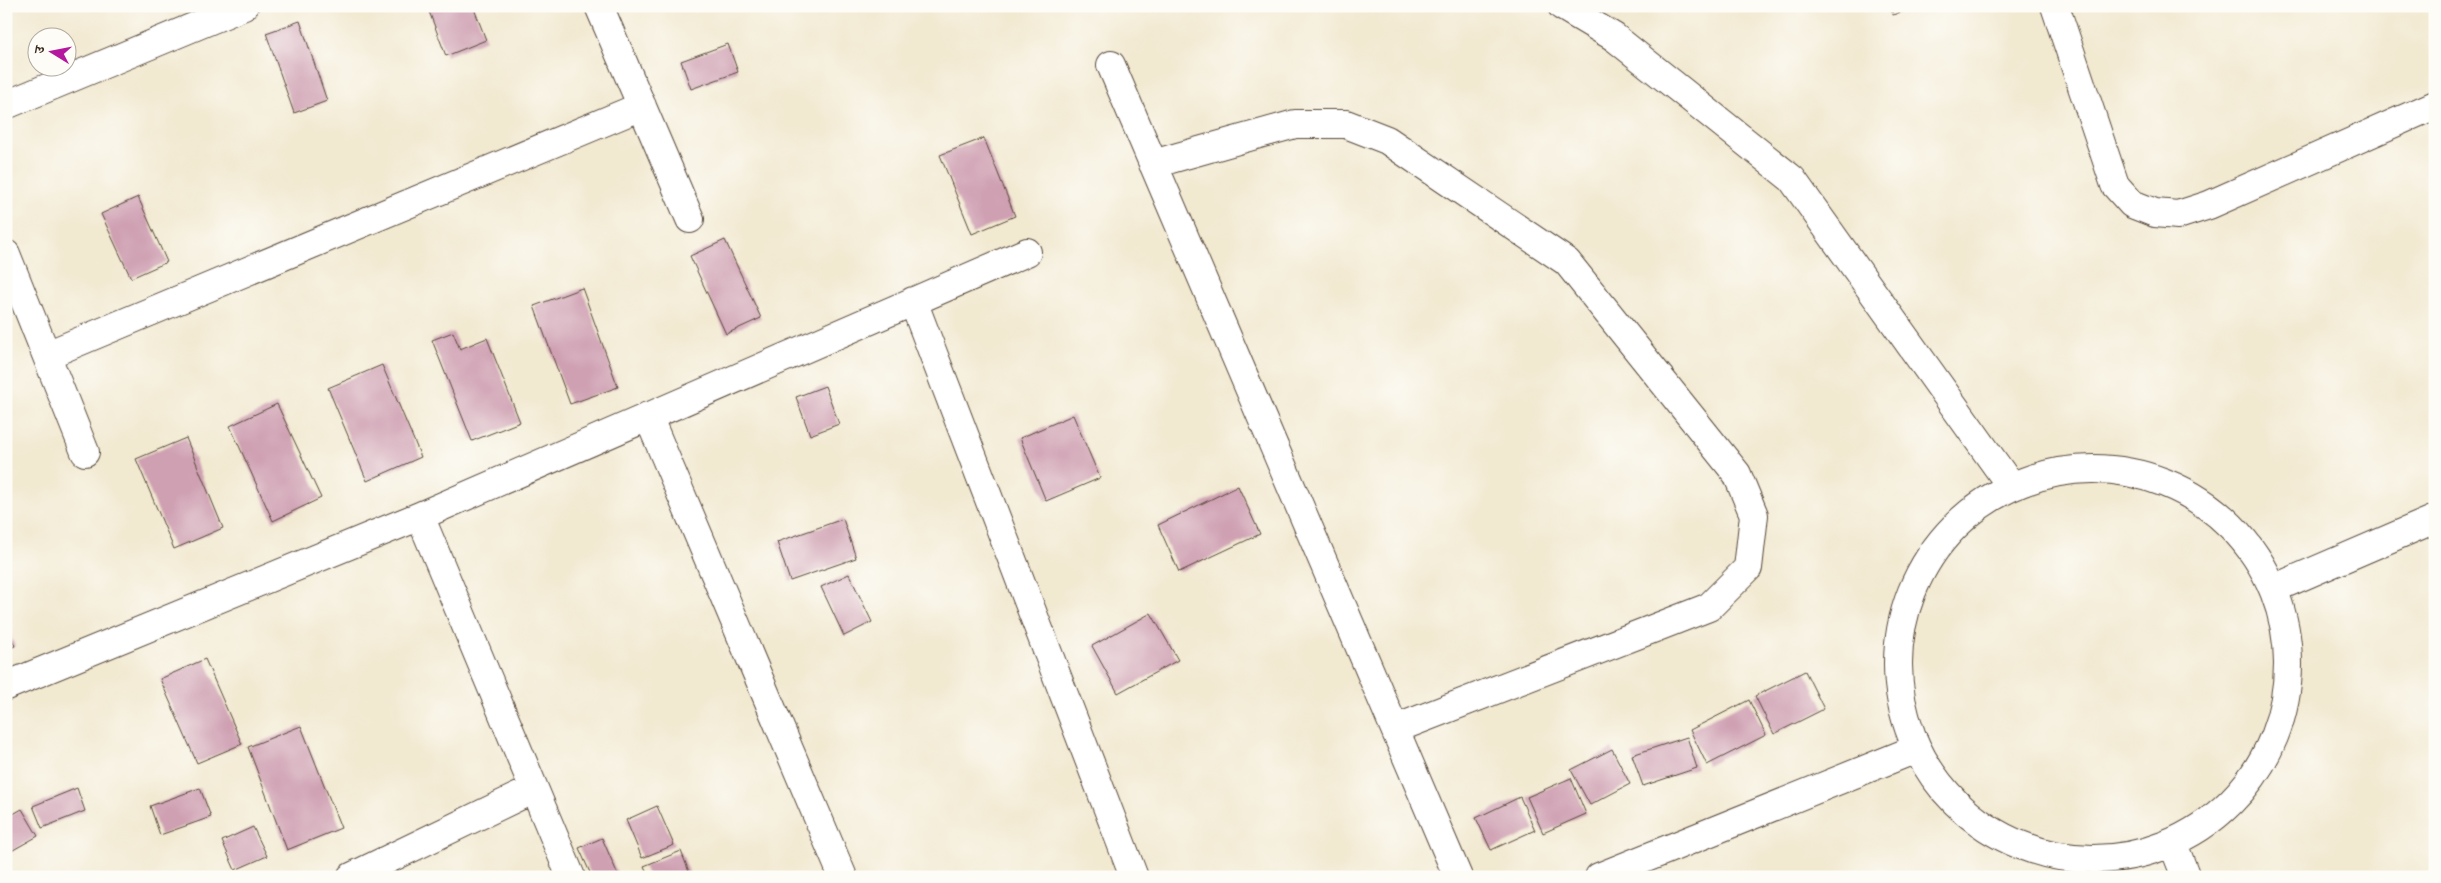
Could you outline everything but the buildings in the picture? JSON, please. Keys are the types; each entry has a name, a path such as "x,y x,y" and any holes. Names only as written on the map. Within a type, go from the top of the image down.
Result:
{"street":[{"path":"6,105 244,6"},
{"path":"599,6 690,218"},
{"path":"1562,6 1614,37 1792,179 2011,486"},
{"path":"2055,6 2115,185 2132,204 2155,213 2178,215 2209,204 2435,106"},
{"path":"1111,65 1458,877"},
{"path":"47,355 642,106"},
{"path":"1153,164 1295,124 1346,124 1388,140 1567,262 1737,474 1744,490 1754,515 1748,568 1709,607 1395,729"},
{"path":"6,686 420,516 1027,252"},
{"path":"6,254 86,452"},
{"path":"913,301 1134,877"},
{"path":"648,416 843,877"},
{"path":"2072,469 2134,472 2193,494 2241,534 2275,588 2289,647 2285,708 2262,764 2224,811 2173,844 2114,860 2054,857 1997,836 1950,799 1916,749 1899,690 1900,627 1922,569 1960,520 2011,486 2072,469"},
{"path":"420,516 571,877"},
{"path":"2275,588 2435,519"},
{"path":"1599,877 1916,749"},
{"path":"351,877 534,789"},
{"path":"2173,844 2186,877"}]}
